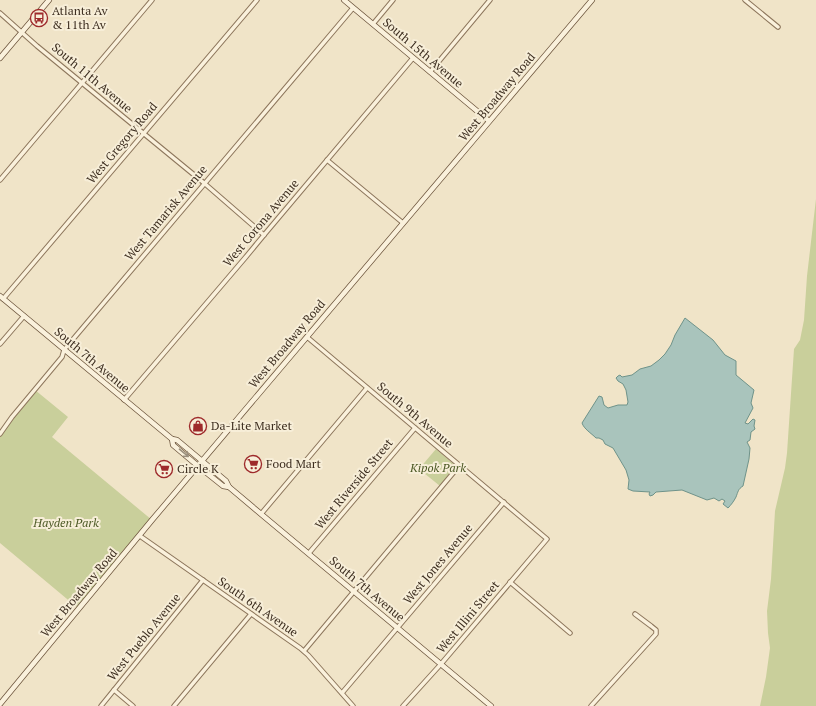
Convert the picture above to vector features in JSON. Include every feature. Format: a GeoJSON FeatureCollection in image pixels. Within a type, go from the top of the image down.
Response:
{"type":"FeatureCollection","features":[{"type":"Feature","properties":{"kind":"main road"},"geometry":{"type":"LineString","coordinates":[[0,58],[49,0]]}},
{"type":"Feature","properties":{"kind":"main road","name":"South 15th Avenue"},"geometry":{"type":"LineString","coordinates":[[344,0],[489,121]]}},
{"type":"Feature","properties":{"kind":"main road","name":"West Broadway Road"},"geometry":{"type":"LineString","coordinates":[[0,704],[306,337],[592,0]]}},
{"type":"Feature","properties":{"kind":"main road","name":"South 7th Avenue"},"geometry":{"type":"LineString","coordinates":[[2,298],[172,439],[177,440],[226,481],[228,487]]}},
{"type":"Feature","properties":{"kind":"main road","name":"South 7th Avenue"},"geometry":{"type":"LineString","coordinates":[[172,439],[173,444],[198,466],[223,486],[228,487],[309,553],[491,706]]}},
{"type":"Feature","properties":{"kind":"street"},"geometry":{"type":"LineString","coordinates":[[0,180],[152,0]]}},
{"type":"Feature","properties":{"kind":"street","name":"West Gregory Road"},"geometry":{"type":"LineString","coordinates":[[2,298],[257,0]]}},
{"type":"Feature","properties":{"kind":"street"},"geometry":{"type":"LineString","coordinates":[[373,24],[393,0]]}},
{"type":"Feature","properties":{"kind":"street"},"geometry":{"type":"LineString","coordinates":[[430,72],[490,0]]}},
{"type":"Feature","properties":{"kind":"street"},"geometry":{"type":"LineString","coordinates":[[745,0],[778,27]]}},
{"type":"Feature","properties":{"kind":"street","name":"West Tamarisk Avenue"},"geometry":{"type":"LineString","coordinates":[[0,434],[1,429],[62,357],[64,350],[81,329],[353,8]]}},
{"type":"Feature","properties":{"kind":"street","name":"South 11th Avenue"},"geometry":{"type":"LineString","coordinates":[[0,14],[264,235]]}},
{"type":"Feature","properties":{"kind":"street","name":"West Corona Avenue"},"geometry":{"type":"LineString","coordinates":[[124,400],[412,58]]}},
{"type":"Feature","properties":{"kind":"street"},"geometry":{"type":"LineString","coordinates":[[327,160],[404,223]]}},
{"type":"Feature","properties":{"kind":"street"},"geometry":{"type":"LineString","coordinates":[[0,344],[24,316]]}},
{"type":"Feature","properties":{"kind":"street","name":"South 9th Avenue"},"geometry":{"type":"LineString","coordinates":[[306,337],[547,539]]}},
{"type":"Feature","properties":{"kind":"street"},"geometry":{"type":"LineString","coordinates":[[261,514],[367,388]]}},
{"type":"Feature","properties":{"kind":"street","name":"West Riverside Street"},"geometry":{"type":"LineString","coordinates":[[309,553],[415,428]]}},
{"type":"Feature","properties":{"kind":"street"},"geometry":{"type":"LineString","coordinates":[[304,651],[460,466]]}},
{"type":"Feature","properties":{"kind":"street","name":"West Jones Avenue"},"geometry":{"type":"LineString","coordinates":[[342,694],[504,502]]}},
{"type":"Feature","properties":{"kind":"street","name":"South 6th Avenue"},"geometry":{"type":"LineString","coordinates":[[140,536],[304,651],[353,706]]}},
{"type":"Feature","properties":{"kind":"street","name":"West Illini Street"},"geometry":{"type":"LineString","coordinates":[[403,706],[441,664],[547,539]]}},
{"type":"Feature","properties":{"kind":"street","name":"West Pueblo Avenue"},"geometry":{"type":"LineString","coordinates":[[101,706],[203,580]]}},
{"type":"Feature","properties":{"kind":"street"},"geometry":{"type":"LineString","coordinates":[[510,582],[570,633]]}},
{"type":"Feature","properties":{"kind":"street"},"geometry":{"type":"LineString","coordinates":[[174,706],[251,614]]}},
{"type":"Feature","properties":{"kind":"street"},"geometry":{"type":"LineString","coordinates":[[591,706],[656,634],[656,630],[635,614]]}},
{"type":"Feature","properties":{"kind":"street"},"geometry":{"type":"LineString","coordinates":[[114,690],[133,706]]}},
{"type":"Feature","properties":{"kind":"green space"},"geometry":{"type":"Polygon","coordinates":[[[816,199],[816,706],[760,706],[770,648],[767,611],[771,579],[775,511],[787,453],[794,349],[800,340],[804,320],[807,276],[816,199]]]}},
{"type":"Feature","properties":{"kind":"green space","name":"Hayden Park"},"geometry":{"type":"Polygon","coordinates":[[[35,390],[68,417],[52,437],[152,520],[79,609],[0,543],[0,434],[35,390]]]}},
{"type":"Feature","properties":{"kind":"green space","name":"Kipok Park"},"geometry":{"type":"Polygon","coordinates":[[[436,449],[456,466],[440,486],[419,469],[436,449]]]}},
{"type":"Feature","properties":{"kind":"water"},"geometry":{"type":"Polygon","coordinates":[[[685,318],[713,340],[725,355],[736,361],[736,375],[754,390],[751,403],[753,408],[745,423],[748,424],[753,419],[755,420],[755,429],[751,432],[750,440],[747,442],[750,448],[749,459],[743,486],[739,489],[728,508],[723,504],[725,501],[722,499],[719,501],[714,498],[707,500],[682,490],[656,492],[650,496],[650,492],[633,491],[628,489],[629,480],[626,470],[613,448],[605,444],[603,440],[596,438],[582,423],[599,396],[602,397],[604,405],[608,408],[618,405],[627,405],[626,390],[623,384],[616,378],[620,375],[622,377],[632,375],[640,369],[651,366],[659,360],[671,345],[685,318]]]}},
{"type":"Feature","properties":{"kind":"place","name":"Atlanta Av & 11th Av"},"geometry":{"type":"Point","coordinates":[39,18]}},
{"type":"Feature","properties":{"kind":"place","name":"Da-Lite Market"},"geometry":{"type":"Point","coordinates":[198,426]}},
{"type":"Feature","properties":{"kind":"place","name":"Food Mart"},"geometry":{"type":"Point","coordinates":[253,464]}},
{"type":"Feature","properties":{"kind":"place","name":"Circle K"},"geometry":{"type":"Point","coordinates":[164,469]}}]}
